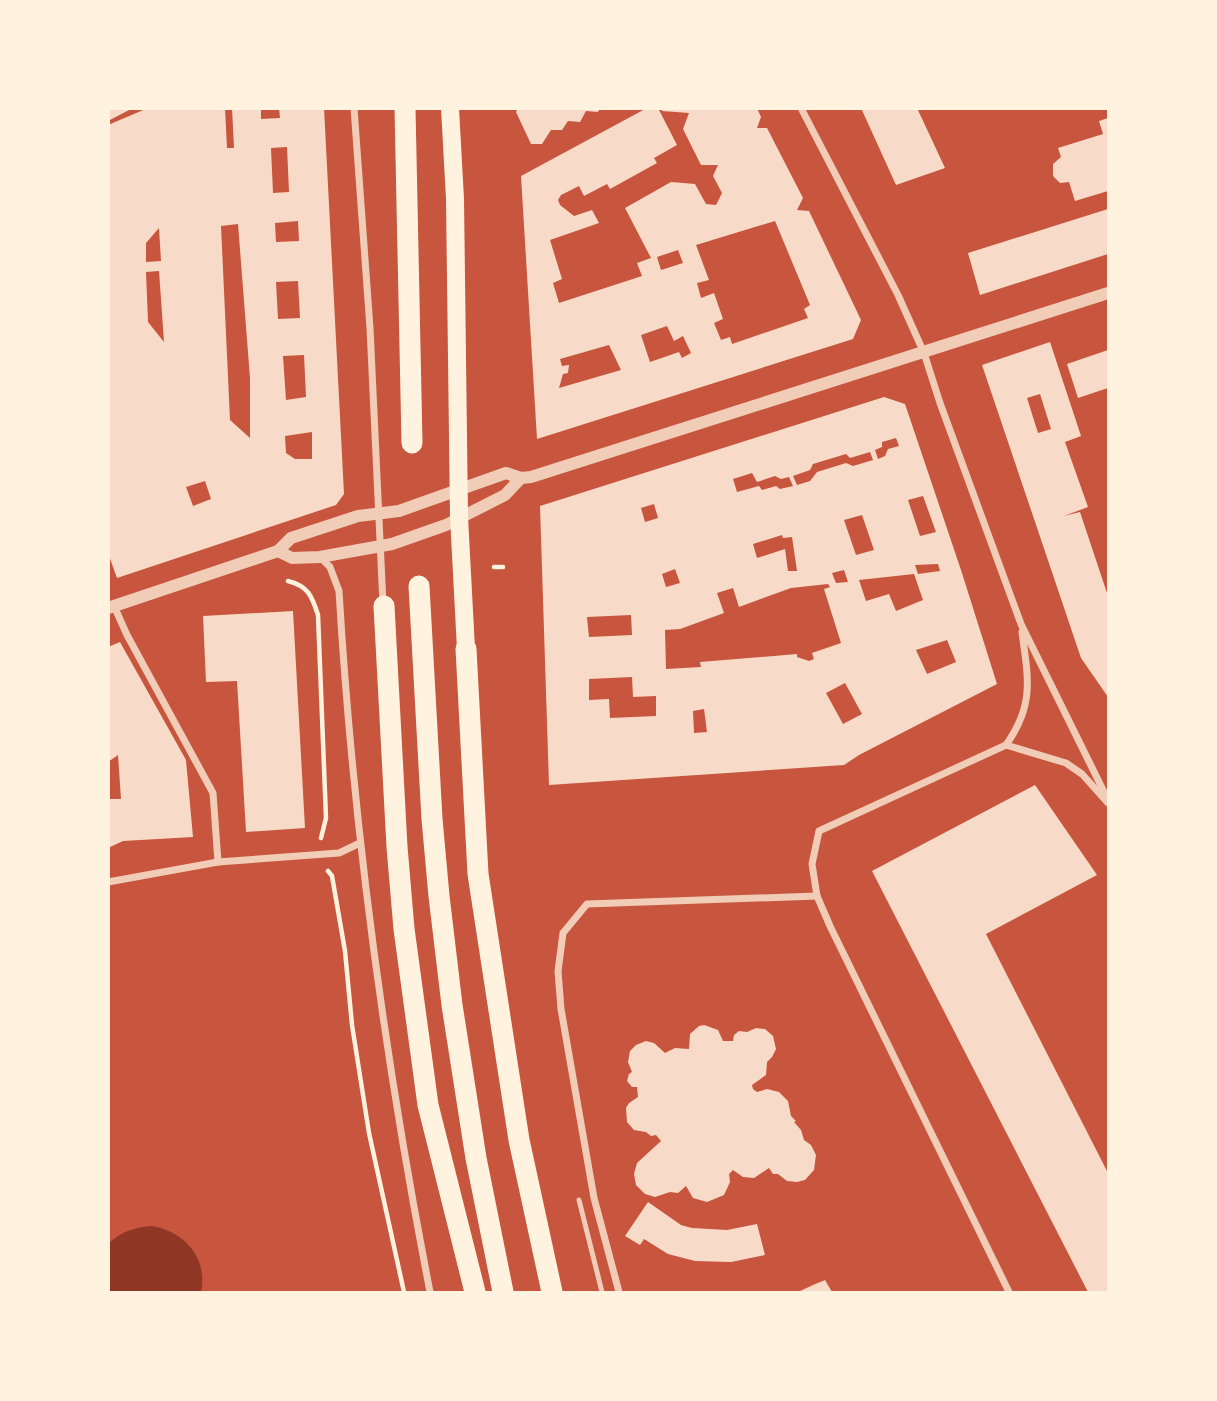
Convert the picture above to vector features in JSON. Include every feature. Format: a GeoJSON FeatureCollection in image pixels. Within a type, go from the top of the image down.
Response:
{"type":"FeatureCollection","features":[{"type":"Feature","properties":{"kind":"highway"},"geometry":{"type":"LineString","coordinates":[[405,108],[412,443]]}},
{"type":"Feature","properties":{"kind":"highway"},"geometry":{"type":"LineString","coordinates":[[419,586],[439,896],[452,1005],[476,1158],[503,1293]]}},
{"type":"Feature","properties":{"kind":"highway"},"geometry":{"type":"LineString","coordinates":[[384,606],[396,834],[404,929],[428,1105],[475,1293]]}},
{"type":"Feature","properties":{"kind":"highway"},"geometry":{"type":"LineString","coordinates":[[466,649],[478,874],[519,1140],[552,1293]]}},
{"type":"Feature","properties":{"kind":"main road"},"geometry":{"type":"LineString","coordinates":[[450,108],[455,199],[458,490],[466,649]]}},
{"type":"Feature","properties":{"kind":"street"},"geometry":{"type":"LineString","coordinates":[[354,108],[370,328],[384,606]]}},
{"type":"Feature","properties":{"kind":"street"},"geometry":{"type":"LineString","coordinates":[[802,108],[925,353],[940,403],[1021,624],[1108,802]]}},
{"type":"Feature","properties":{"kind":"street"},"geometry":{"type":"LineString","coordinates":[[278,551],[292,558],[320,557],[380,547],[446,525],[505,495],[521,478],[925,353],[1108,293]]}},
{"type":"Feature","properties":{"kind":"street"},"geometry":{"type":"LineString","coordinates":[[218,862],[213,793],[111,607],[278,551],[291,538],[358,516],[400,511],[506,473],[521,478]]}},
{"type":"Feature","properties":{"kind":"street"},"geometry":{"type":"LineString","coordinates":[[320,557],[330,567],[340,591],[360,843],[378,986],[430,1293]]}},
{"type":"Feature","properties":{"kind":"street"},"geometry":{"type":"LineString","coordinates":[[1009,1293],[817,897],[812,864],[819,831],[1006,745],[1018,729],[1026,708],[1028,688],[1021,624]]}},
{"type":"Feature","properties":{"kind":"street"},"geometry":{"type":"LineString","coordinates":[[1006,745],[1066,763],[1082,774],[1108,802]]}},
{"type":"Feature","properties":{"kind":"street"},"geometry":{"type":"LineString","coordinates":[[108,882],[218,862],[339,853],[360,843]]}},
{"type":"Feature","properties":{"kind":"street"},"geometry":{"type":"LineString","coordinates":[[619,1293],[594,1198],[561,1009],[558,971],[563,933],[587,904],[817,897]]}},
{"type":"Feature","properties":{"kind":"lane"},"geometry":{"type":"LineString","coordinates":[[579,1200],[602,1293]]}},
{"type":"Feature","properties":{"kind":"path"},"geometry":{"type":"LineString","coordinates":[[494,567],[503,567]]}},
{"type":"Feature","properties":{"kind":"path"},"geometry":{"type":"LineString","coordinates":[[288,581],[299,584],[312,595],[318,615],[326,818],[317,855],[332,876],[345,951],[352,1025],[369,1133],[404,1293]]}},
{"type":"Feature","properties":{"kind":"shaded area"},"geometry":{"type":"Polygon","coordinates":[[[152,1226],[175,1234],[192,1248],[201,1268],[201,1292],[109,1292],[109,1243],[129,1231],[152,1226]]]}},
{"type":"Feature","properties":{"kind":"building"},"geometry":{"type":"Polygon","coordinates":[[[108,108],[133,108],[108,121],[108,108]]]}},
{"type":"Feature","properties":{"kind":"building"},"geometry":{"type":"Polygon","coordinates":[[[148,108],[225,108],[227,148],[234,148],[232,108],[261,108],[261,119],[280,118],[279,108],[324,108],[344,494],[336,505],[117,578],[108,553],[108,125],[148,108]],[[287,147],[271,148],[273,193],[289,192],[287,147]],[[298,221],[275,223],[276,242],[299,241],[298,221]],[[238,224],[221,226],[230,420],[250,438],[250,378],[238,224]],[[159,228],[146,243],[146,262],[161,261],[159,228]],[[159,271],[146,272],[148,322],[164,342],[159,271]],[[298,281],[276,282],[278,319],[300,318],[298,281]],[[304,355],[283,356],[286,400],[306,397],[304,355]],[[312,432],[285,436],[286,453],[295,459],[312,459],[312,432]],[[205,481],[186,487],[193,506],[211,499],[205,481]]]}},
{"type":"Feature","properties":{"kind":"building"},"geometry":{"type":"Polygon","coordinates":[[[518,108],[600,108],[598,112],[586,111],[580,122],[568,121],[562,130],[551,130],[542,144],[531,144],[516,112],[518,108]]]}},
{"type":"Feature","properties":{"kind":"building"},"geometry":{"type":"Polygon","coordinates":[[[647,108],[658,108],[677,145],[654,158],[657,163],[610,189],[607,184],[584,196],[579,186],[561,195],[558,200],[560,205],[574,216],[592,210],[599,223],[550,240],[562,279],[553,283],[559,303],[642,276],[637,263],[651,258],[625,208],[671,182],[695,184],[706,204],[716,205],[722,193],[713,176],[718,165],[701,165],[683,129],[689,113],[662,111],[661,108],[757,108],[761,117],[757,128],[767,128],[803,198],[797,210],[809,211],[861,320],[853,339],[537,439],[521,176],[647,108]],[[775,221],[696,245],[709,280],[697,283],[701,298],[714,293],[723,319],[714,323],[721,340],[730,337],[732,344],[808,318],[804,309],[810,305],[775,221]],[[678,250],[657,257],[661,270],[683,263],[678,250]],[[667,326],[641,335],[650,362],[679,352],[682,358],[691,353],[683,336],[674,341],[667,326]],[[609,345],[560,359],[562,366],[569,365],[568,373],[563,374],[559,388],[621,370],[609,345]]]}},
{"type":"Feature","properties":{"kind":"building"},"geometry":{"type":"Polygon","coordinates":[[[861,108],[917,108],[945,168],[896,185],[861,108]]]}},
{"type":"Feature","properties":{"kind":"building"},"geometry":{"type":"Polygon","coordinates":[[[1108,118],[1108,191],[1075,201],[1069,182],[1060,183],[1053,176],[1053,164],[1061,157],[1058,148],[1103,134],[1099,121],[1108,118]]]}},
{"type":"Feature","properties":{"kind":"building"},"geometry":{"type":"Polygon","coordinates":[[[1108,209],[1108,254],[980,295],[968,253],[1108,209]]]}},
{"type":"Feature","properties":{"kind":"building"},"geometry":{"type":"Polygon","coordinates":[[[1050,342],[1081,436],[1065,442],[1088,507],[1064,516],[1080,512],[1108,596],[1108,697],[1081,658],[982,365],[1050,342]],[[1040,394],[1027,398],[1038,433],[1051,429],[1040,394]]]}},
{"type":"Feature","properties":{"kind":"building"},"geometry":{"type":"Polygon","coordinates":[[[1108,350],[1108,388],[1078,398],[1067,364],[1108,350]]]}},
{"type":"Feature","properties":{"kind":"building"},"geometry":{"type":"Polygon","coordinates":[[[884,397],[905,404],[997,684],[844,765],[549,785],[540,506],[884,397]],[[896,438],[882,442],[882,447],[875,450],[878,459],[885,456],[888,449],[899,446],[896,438]],[[870,452],[850,458],[846,454],[813,464],[810,470],[793,476],[797,485],[810,481],[817,472],[846,463],[853,466],[873,460],[870,452]],[[752,473],[733,479],[737,492],[759,486],[762,490],[776,486],[780,489],[793,486],[789,477],[781,479],[775,476],[757,482],[752,473]],[[923,496],[908,500],[920,536],[936,532],[923,496]],[[654,504],[641,508],[645,522],[658,518],[654,504]],[[862,515],[844,520],[856,555],[874,550],[862,515]],[[782,535],[753,544],[757,558],[785,549],[788,571],[797,571],[792,537],[783,538],[782,535]],[[938,564],[915,565],[918,574],[940,571],[938,564]],[[675,569],[662,574],[666,587],[680,583],[675,569]],[[844,570],[832,573],[836,583],[848,582],[844,570]],[[914,574],[859,580],[866,601],[889,594],[896,611],[923,600],[914,574]],[[828,584],[791,588],[739,607],[733,588],[717,593],[724,613],[680,629],[665,630],[666,669],[701,667],[700,662],[797,654],[797,657],[809,661],[814,659],[812,653],[841,643],[824,589],[830,587],[828,584]],[[631,615],[587,617],[589,637],[632,635],[631,615]],[[947,640],[916,650],[927,674],[956,662],[947,640]],[[632,677],[589,679],[589,700],[609,699],[610,718],[656,716],[656,696],[633,697],[632,677]],[[845,683],[826,693],[843,724],[862,714],[845,683]],[[704,709],[693,711],[694,733],[707,732],[704,709]]]}},
{"type":"Feature","properties":{"kind":"building"},"geometry":{"type":"Polygon","coordinates":[[[293,611],[305,828],[246,832],[237,681],[206,682],[203,616],[293,611]]]}},
{"type":"Feature","properties":{"kind":"building"},"geometry":{"type":"Polygon","coordinates":[[[120,642],[186,760],[193,837],[123,841],[108,848],[108,799],[121,799],[118,755],[108,762],[108,647],[120,642]]]}},
{"type":"Feature","properties":{"kind":"building"},"geometry":{"type":"Polygon","coordinates":[[[1035,785],[1097,875],[986,934],[1108,1173],[1108,1292],[1088,1292],[872,871],[1035,785]]]}},
{"type":"Feature","properties":{"kind":"building"},"geometry":{"type":"Polygon","coordinates":[[[704,1025],[718,1030],[723,1041],[733,1041],[734,1035],[739,1031],[747,1032],[756,1028],[765,1029],[773,1036],[776,1049],[767,1062],[766,1075],[752,1085],[757,1092],[767,1089],[779,1092],[788,1101],[791,1116],[796,1121],[794,1122],[816,1155],[814,1170],[805,1180],[787,1181],[778,1174],[773,1174],[769,1168],[754,1178],[743,1177],[733,1170],[729,1174],[730,1182],[724,1195],[707,1202],[693,1198],[686,1186],[678,1193],[670,1192],[655,1197],[645,1194],[636,1185],[634,1174],[637,1163],[661,1141],[656,1135],[634,1130],[627,1122],[626,1108],[638,1097],[637,1087],[632,1087],[627,1081],[632,1072],[628,1062],[630,1051],[646,1041],[654,1043],[665,1053],[675,1048],[689,1049],[690,1034],[704,1025]]]}},
{"type":"Feature","properties":{"kind":"building"},"geometry":{"type":"Polygon","coordinates":[[[648,1202],[681,1225],[692,1228],[727,1230],[757,1224],[765,1255],[731,1262],[695,1261],[668,1254],[644,1239],[640,1245],[625,1236],[648,1202]]]}},
{"type":"Feature","properties":{"kind":"building"},"geometry":{"type":"Polygon","coordinates":[[[825,1280],[832,1292],[798,1292],[813,1285],[825,1280]]]}}]}
